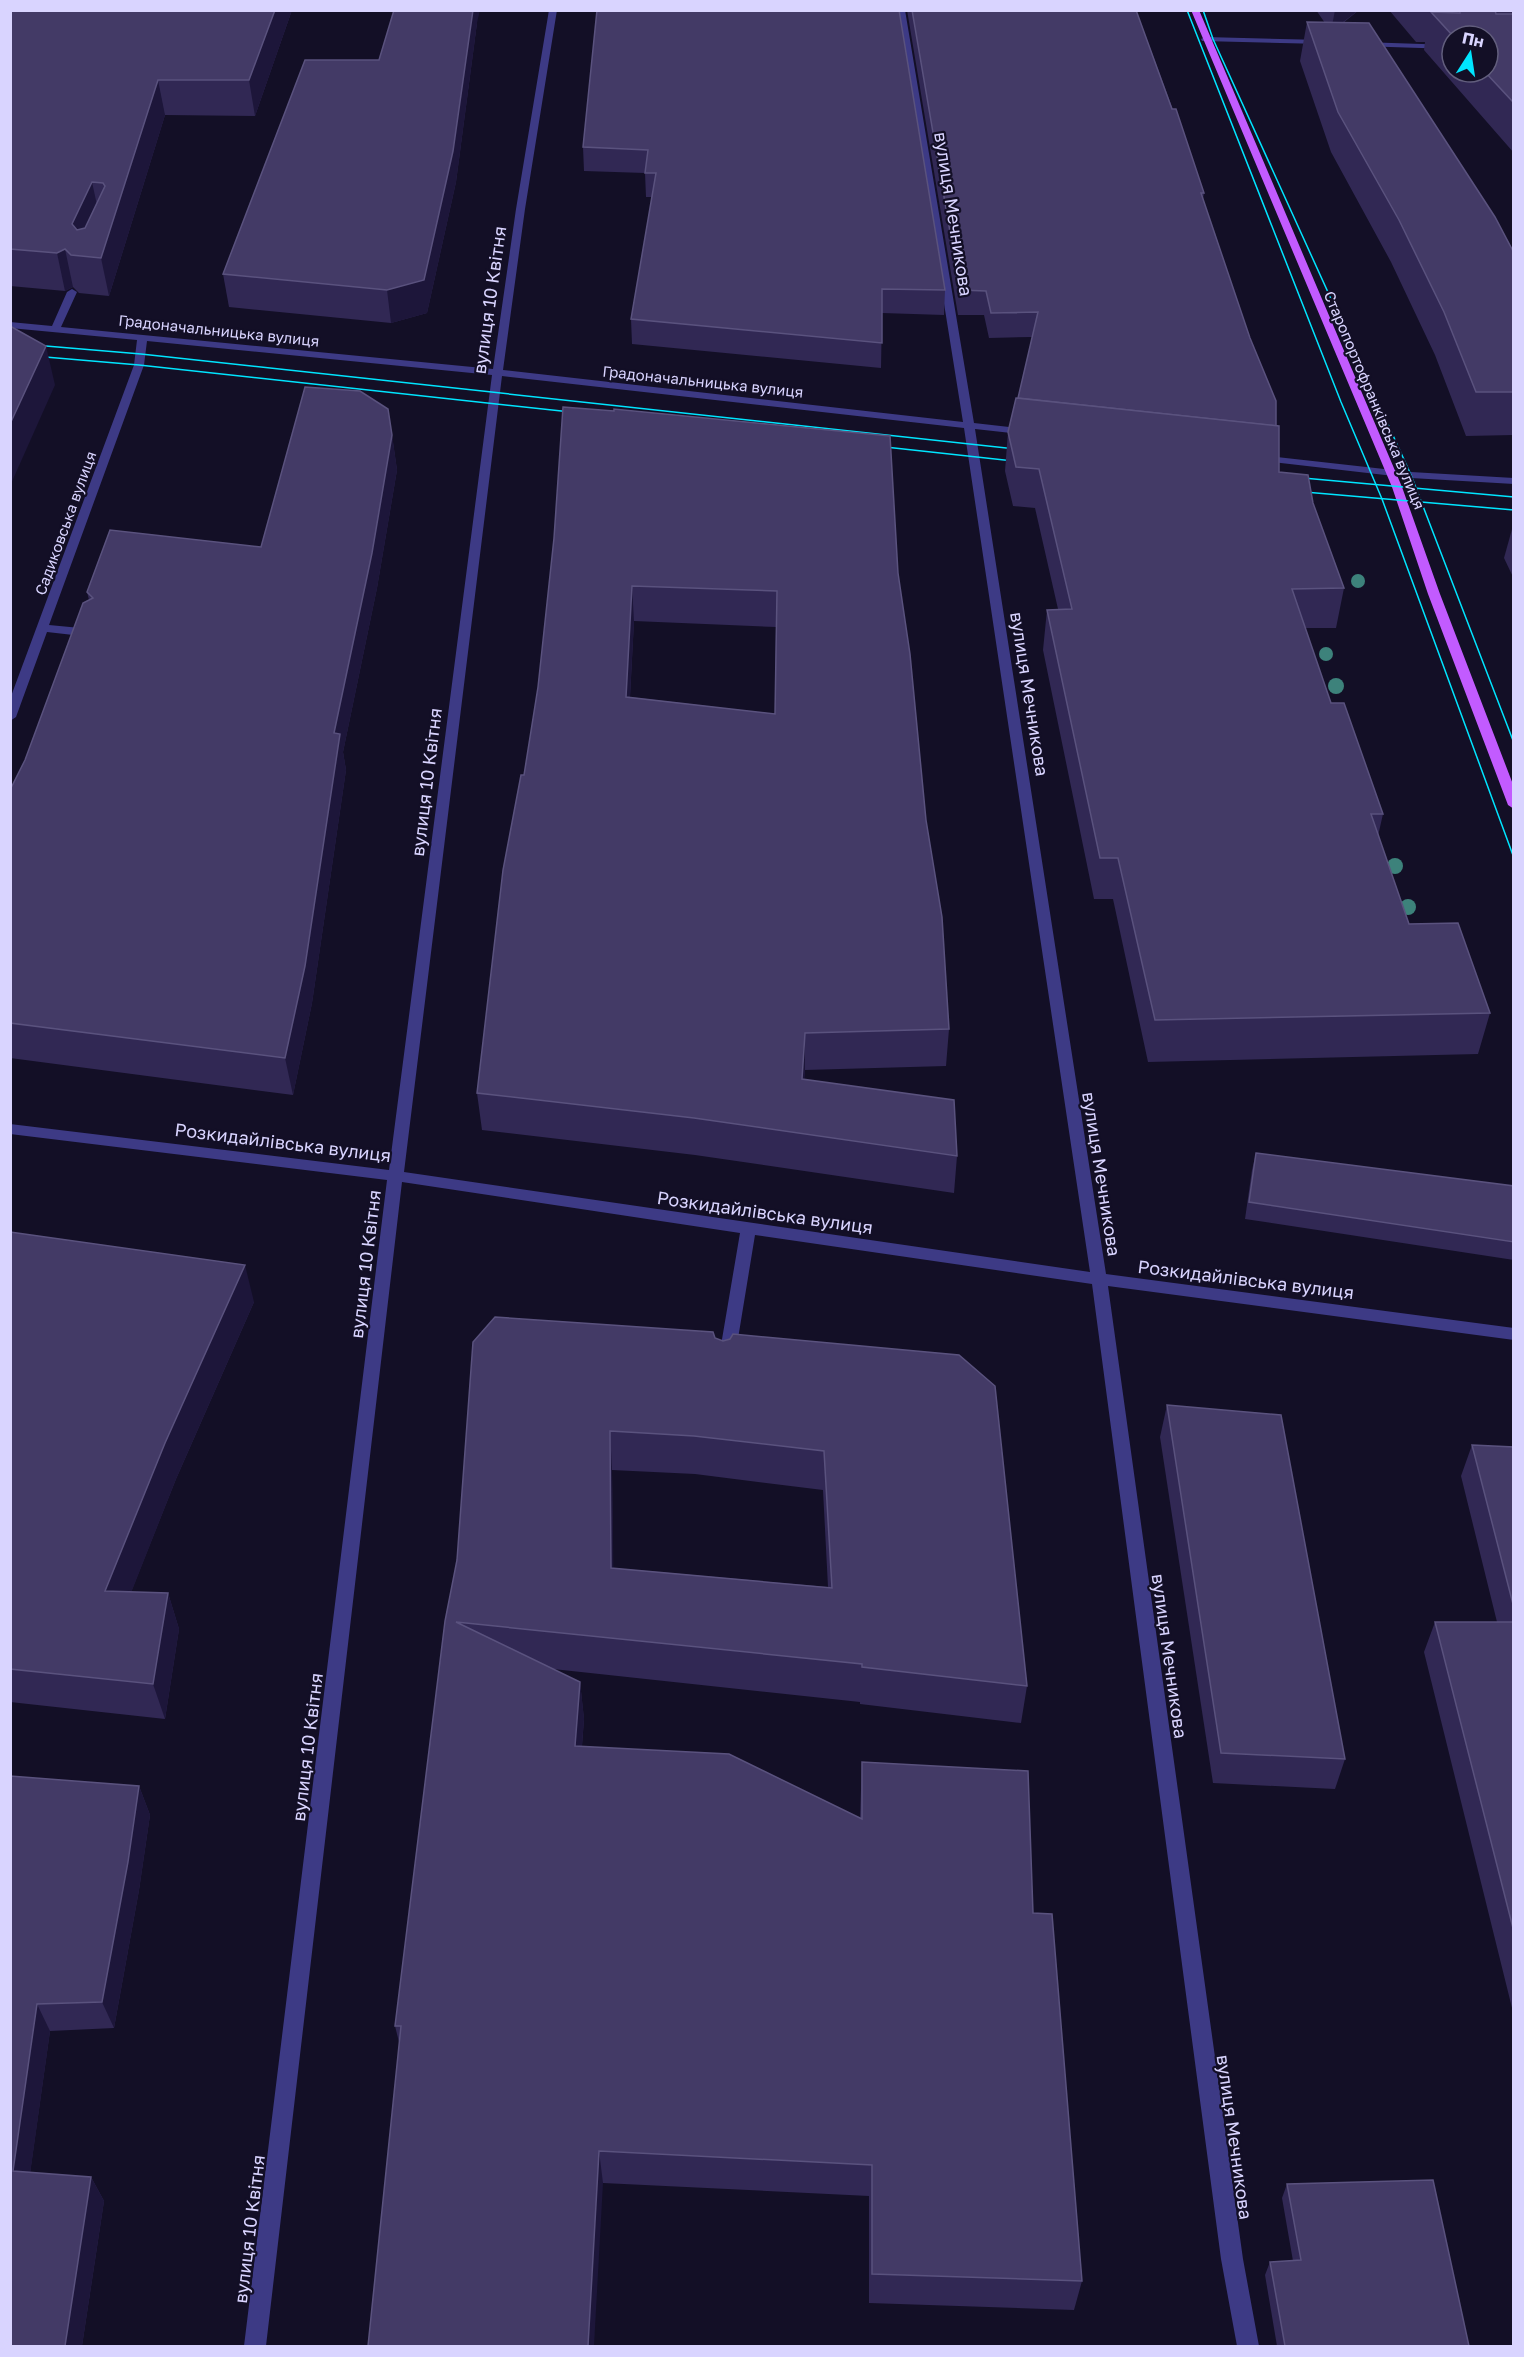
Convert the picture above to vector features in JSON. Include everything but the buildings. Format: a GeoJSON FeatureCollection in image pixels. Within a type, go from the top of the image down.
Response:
{"type":"FeatureCollection","features":[{"type":"Feature","properties":{"kind":"main road","name":"Старопортофранківська вулиця"},"geometry":{"type":"LineString","coordinates":[[1195,10],[1205,39],[1391,473],[1514,806]]}},
{"type":"Feature","properties":{"kind":"street","name":"вулиця 10 Квітня"},"geometry":{"type":"LineString","coordinates":[[255,2346],[395,1176],[498,373],[533,116],[553,10]]}},
{"type":"Feature","properties":{"kind":"street","name":"вулиця Мечникова"},"geometry":{"type":"LineString","coordinates":[[901,10],[969,426],[1099,1279],[1229,2236],[1248,2346]]}},
{"type":"Feature","properties":{"kind":"street"},"geometry":{"type":"LineString","coordinates":[[1205,39],[1332,43]]}},
{"type":"Feature","properties":{"kind":"street"},"geometry":{"type":"LineString","coordinates":[[1356,44],[1440,47]]}},
{"type":"Feature","properties":{"kind":"street"},"geometry":{"type":"LineString","coordinates":[[54,330],[72,292]]}},
{"type":"Feature","properties":{"kind":"street","name":"Градоначальницька вулиця"},"geometry":{"type":"LineString","coordinates":[[10,325],[498,373],[1039,434]]}},
{"type":"Feature","properties":{"kind":"street","name":"Садиковська вулиця"},"geometry":{"type":"LineString","coordinates":[[10,717],[139,365],[142,338]]}},
{"type":"Feature","properties":{"kind":"street"},"geometry":{"type":"LineString","coordinates":[[1249,457],[1391,473],[1514,481]]}},
{"type":"Feature","properties":{"kind":"street"},"geometry":{"type":"LineString","coordinates":[[43,628],[93,633]]}},
{"type":"Feature","properties":{"kind":"street","name":"Розкидайлівська вулиця"},"geometry":{"type":"LineString","coordinates":[[10,1129],[395,1176],[748,1230],[1514,1334]]}},
{"type":"Feature","properties":{"kind":"street"},"geometry":{"type":"LineString","coordinates":[[724,1372],[748,1230]]}},
{"type":"Feature","properties":{"kind":"tram line"},"geometry":{"type":"LineString","coordinates":[[1187,10],[1341,402],[1376,485]]}},
{"type":"Feature","properties":{"kind":"tram line"},"geometry":{"type":"LineString","coordinates":[[1203,10],[1213,39],[1416,488]]}},
{"type":"Feature","properties":{"kind":"tram line"},"geometry":{"type":"LineString","coordinates":[[10,343],[141,354],[1024,450]]}},
{"type":"Feature","properties":{"kind":"tram line"},"geometry":{"type":"LineString","coordinates":[[10,354],[139,365],[580,413]]}},
{"type":"Feature","properties":{"kind":"tram line"},"geometry":{"type":"LineString","coordinates":[[876,446],[1022,462]]}},
{"type":"Feature","properties":{"kind":"tram line"},"geometry":{"type":"LineString","coordinates":[[1292,477],[1376,485]]}},
{"type":"Feature","properties":{"kind":"tram line"},"geometry":{"type":"LineString","coordinates":[[1376,485],[1416,488]]}},
{"type":"Feature","properties":{"kind":"tram line"},"geometry":{"type":"LineString","coordinates":[[1376,485],[1382,499]]}},
{"type":"Feature","properties":{"kind":"tram line"},"geometry":{"type":"LineString","coordinates":[[1416,488],[1514,497]]}},
{"type":"Feature","properties":{"kind":"tram line"},"geometry":{"type":"LineString","coordinates":[[1416,488],[1421,502]]}},
{"type":"Feature","properties":{"kind":"tram line"},"geometry":{"type":"LineString","coordinates":[[1293,491],[1382,499]]}},
{"type":"Feature","properties":{"kind":"tram line"},"geometry":{"type":"LineString","coordinates":[[1382,499],[1421,502]]}},
{"type":"Feature","properties":{"kind":"tram line"},"geometry":{"type":"LineString","coordinates":[[1382,499],[1514,858]]}},
{"type":"Feature","properties":{"kind":"tram line"},"geometry":{"type":"LineString","coordinates":[[1421,502],[1514,510]]}},
{"type":"Feature","properties":{"kind":"tram line"},"geometry":{"type":"LineString","coordinates":[[1421,502],[1514,743]]}}]}
